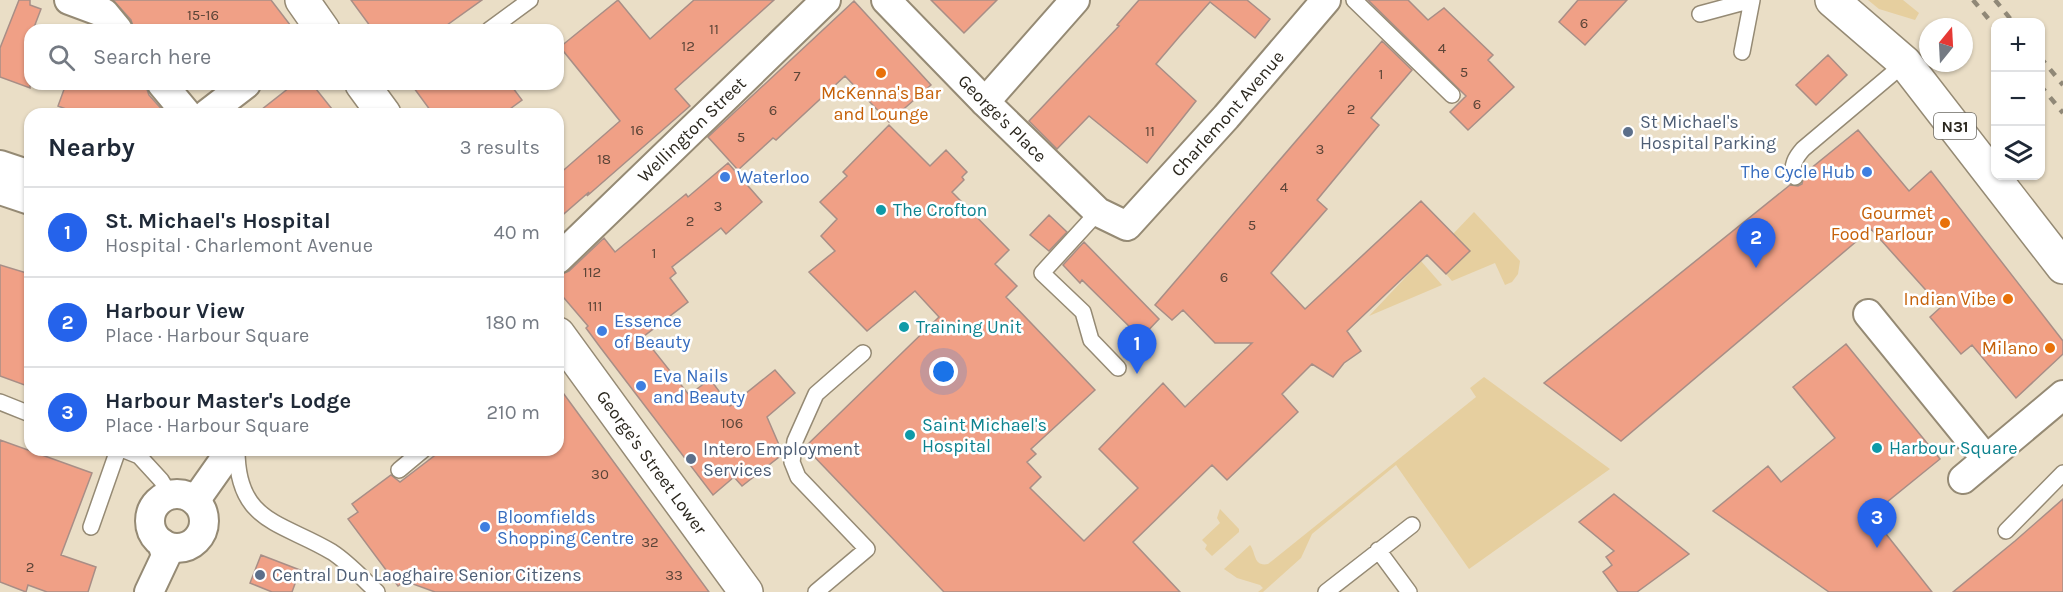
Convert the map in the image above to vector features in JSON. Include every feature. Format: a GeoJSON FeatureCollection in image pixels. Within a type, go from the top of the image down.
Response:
{"type":"FeatureCollection","features":[{"type":"Feature","properties":{"kind":"main road"},"geometry":{"type":"LineString","coordinates":[[302,0],[319,24]]}},
{"type":"Feature","properties":{"kind":"main road","name":"N31"},"geometry":{"type":"LineString","coordinates":[[1832,0],[1905,63],[2063,267]]}},
{"type":"Feature","properties":{"kind":"main road"},"geometry":{"type":"LineString","coordinates":[[366,90],[380,108]]}},
{"type":"Feature","properties":{"kind":"main road","name":"George's Street Lower"},"geometry":{"type":"LineString","coordinates":[[564,344],[746,592]]}},
{"type":"Feature","properties":{"kind":"street"},"geometry":{"type":"LineString","coordinates":[[69,0],[104,13],[113,24]]}},
{"type":"Feature","properties":{"kind":"street","name":"Wellington Street"},"geometry":{"type":"LineString","coordinates":[[564,253],[826,0]]}},
{"type":"Feature","properties":{"kind":"street","name":"George's Place"},"geometry":{"type":"LineString","coordinates":[[886,0],[984,102],[1098,212],[1127,226]]}},
{"type":"Feature","properties":{"kind":"street"},"geometry":{"type":"LineString","coordinates":[[984,102],[1075,0]]}},
{"type":"Feature","properties":{"kind":"street","name":"Charlemont Avenue"},"geometry":{"type":"LineString","coordinates":[[1127,226],[1226,117],[1326,0]]}},
{"type":"Feature","properties":{"kind":"street"},"geometry":{"type":"LineString","coordinates":[[167,90],[182,108]]}},
{"type":"Feature","properties":{"kind":"street"},"geometry":{"type":"LineString","coordinates":[[215,108],[238,90]]}},
{"type":"Feature","properties":{"kind":"street"},"geometry":{"type":"LineString","coordinates":[[0,165],[24,174]]}},
{"type":"Feature","properties":{"kind":"street"},"geometry":{"type":"LineString","coordinates":[[0,190],[24,198]]}},
{"type":"Feature","properties":{"kind":"street"},"geometry":{"type":"LineString","coordinates":[[1868,314],[1986,459]]}},
{"type":"Feature","properties":{"kind":"street"},"geometry":{"type":"LineString","coordinates":[[1963,479],[2063,395]]}},
{"type":"Feature","properties":{"kind":"street"},"geometry":{"type":"LineString","coordinates":[[182,498],[225,456]]}},
{"type":"Feature","properties":{"kind":"street"},"geometry":{"type":"LineString","coordinates":[[182,498],[200,508],[203,516],[201,533],[195,541],[180,548],[171,547],[156,538],[152,530],[151,512],[162,499],[182,498]]}},
{"type":"Feature","properties":{"kind":"street"},"geometry":{"type":"LineString","coordinates":[[149,592],[166,556],[162,543]]}},
{"type":"Feature","properties":{"kind":"lane"},"geometry":{"type":"LineString","coordinates":[[497,24],[530,0]]}},
{"type":"Feature","properties":{"kind":"lane"},"geometry":{"type":"LineString","coordinates":[[1354,0],[1452,95]]}},
{"type":"Feature","properties":{"kind":"lane"},"geometry":{"type":"LineString","coordinates":[[1700,14],[1752,0],[1742,52]]}},
{"type":"Feature","properties":{"kind":"lane"},"geometry":{"type":"LineString","coordinates":[[1795,177],[1793,166],[1803,148],[1905,63]]}},
{"type":"Feature","properties":{"kind":"lane"},"geometry":{"type":"LineString","coordinates":[[1098,212],[1042,273],[1083,312],[1091,340],[1118,368]]}},
{"type":"Feature","properties":{"kind":"lane"},"geometry":{"type":"LineString","coordinates":[[816,592],[867,549],[798,477],[792,462],[795,441],[816,394],[863,353]]}},
{"type":"Feature","properties":{"kind":"lane"},"geometry":{"type":"LineString","coordinates":[[0,402],[24,412]]}},
{"type":"Feature","properties":{"kind":"lane"},"geometry":{"type":"LineString","coordinates":[[91,527],[116,456]]}},
{"type":"Feature","properties":{"kind":"lane"},"geometry":{"type":"LineString","coordinates":[[139,456],[182,498]]}},
{"type":"Feature","properties":{"kind":"lane"},"geometry":{"type":"LineString","coordinates":[[237,456],[237,468],[243,490],[258,511],[280,528],[335,554],[377,592]]}},
{"type":"Feature","properties":{"kind":"lane"},"geometry":{"type":"LineString","coordinates":[[399,470],[416,456]]}},
{"type":"Feature","properties":{"kind":"lane"},"geometry":{"type":"LineString","coordinates":[[2006,531],[2063,473]]}},
{"type":"Feature","properties":{"kind":"lane"},"geometry":{"type":"LineString","coordinates":[[1326,592],[1412,525]]}},
{"type":"Feature","properties":{"kind":"lane"},"geometry":{"type":"LineString","coordinates":[[1378,550],[1409,592]]}},
{"type":"Feature","properties":{"kind":"shaded area"},"geometry":{"type":"Polygon","coordinates":[[[1868,0],[1903,0],[1919,13],[1915,20],[1879,9],[1868,0]]]}},
{"type":"Feature","properties":{"kind":"shaded area"},"geometry":{"type":"Polygon","coordinates":[[[1474,212],[1520,261],[1518,274],[1512,282],[1505,285],[1495,263],[1452,281],[1446,274],[1453,234],[1474,212]]]}},
{"type":"Feature","properties":{"kind":"shaded area"},"geometry":{"type":"Polygon","coordinates":[[[1421,261],[1442,285],[1369,316],[1421,261]]]}},
{"type":"Feature","properties":{"kind":"shaded area"},"geometry":{"type":"Polygon","coordinates":[[[1484,377],[1610,469],[1469,569],[1396,465],[1312,534],[1301,558],[1263,592],[1258,592],[1263,588],[1260,585],[1237,578],[1224,569],[1250,545],[1257,561],[1268,564],[1476,397],[1470,388],[1484,377]]]}},
{"type":"Feature","properties":{"kind":"shaded area"},"geometry":{"type":"Polygon","coordinates":[[[1220,509],[1239,529],[1239,532],[1212,556],[1205,549],[1207,545],[1202,540],[1220,523],[1217,518],[1220,509]]]}},
{"type":"Feature","properties":{"kind":"building"},"geometry":{"type":"Polygon","coordinates":[[[19,0],[30,0],[30,5],[41,9],[35,24],[24,24],[24,86],[0,77],[0,48],[19,0]]]}},
{"type":"Feature","properties":{"kind":"building"},"geometry":{"type":"Polygon","coordinates":[[[113,0],[271,0],[289,24],[132,24],[113,0]]]}},
{"type":"Feature","properties":{"kind":"building"},"geometry":{"type":"Polygon","coordinates":[[[351,0],[482,0],[448,24],[369,24],[351,0]]]}},
{"type":"Feature","properties":{"kind":"building"},"geometry":{"type":"Polygon","coordinates":[[[618,0],[650,39],[694,0],[774,0],[675,89],[690,106],[564,214],[564,170],[620,121],[564,52],[564,44],[618,0]]]}},
{"type":"Feature","properties":{"kind":"building"},"geometry":{"type":"Polygon","coordinates":[[[931,0],[997,0],[964,33],[931,0]]]}},
{"type":"Feature","properties":{"kind":"building"},"geometry":{"type":"Polygon","coordinates":[[[1139,0],[1247,0],[1270,19],[1255,38],[1210,2],[1179,37],[1156,64],[1196,101],[1147,163],[1089,116],[1057,149],[1029,121],[1119,26],[1117,25],[1139,0]]]}},
{"type":"Feature","properties":{"kind":"building"},"geometry":{"type":"Polygon","coordinates":[[[1368,0],[1408,0],[1428,20],[1444,8],[1493,55],[1488,60],[1514,87],[1468,130],[1450,112],[1466,96],[1368,0]]]}},
{"type":"Feature","properties":{"kind":"building"},"geometry":{"type":"Polygon","coordinates":[[[1578,0],[1627,0],[1585,45],[1559,22],[1578,0]]]}},
{"type":"Feature","properties":{"kind":"building"},"geometry":{"type":"Polygon","coordinates":[[[854,1],[931,85],[889,122],[845,76],[776,140],[773,138],[738,170],[708,137],[854,1]]]}},
{"type":"Feature","properties":{"kind":"building"},"geometry":{"type":"Polygon","coordinates":[[[1382,41],[1412,70],[1371,118],[1379,125],[1317,200],[1327,209],[1271,273],[1305,309],[1421,201],[1470,251],[1446,274],[1427,255],[1347,331],[1361,351],[1344,363],[1333,377],[1312,364],[1282,394],[1298,412],[1227,480],[1212,465],[1133,542],[1180,592],[944,592],[805,447],[939,317],[915,291],[867,331],[809,272],[835,251],[821,236],[837,219],[820,202],[847,176],[843,172],[889,125],[930,166],[946,150],[967,172],[962,177],[964,180],[952,192],[1009,250],[995,264],[1017,286],[1006,297],[1095,390],[1031,449],[1036,454],[1027,462],[1041,477],[1030,488],[1084,541],[1138,488],[1099,449],[1163,383],[1185,407],[1252,343],[1215,343],[1183,310],[1172,320],[1155,305],[1382,41]]]}},
{"type":"Feature","properties":{"kind":"building"},"geometry":{"type":"Polygon","coordinates":[[[1828,55],[1847,75],[1816,105],[1796,85],[1828,55]]]}},
{"type":"Feature","properties":{"kind":"building"},"geometry":{"type":"Polygon","coordinates":[[[64,90],[147,90],[161,108],[63,108],[58,106],[64,90]]]}},
{"type":"Feature","properties":{"kind":"building"},"geometry":{"type":"Polygon","coordinates":[[[286,90],[317,90],[331,108],[264,108],[286,90]]]}},
{"type":"Feature","properties":{"kind":"building"},"geometry":{"type":"Polygon","coordinates":[[[415,90],[514,90],[522,100],[511,108],[429,108],[415,90]]]}},
{"type":"Feature","properties":{"kind":"building"},"geometry":{"type":"Polygon","coordinates":[[[1858,130],[1909,191],[1931,171],[2063,341],[2063,354],[2016,398],[1972,345],[1961,354],[1930,317],[1941,307],[1871,229],[1621,441],[1544,383],[1790,185],[1802,184],[1804,174],[1858,130]]]}},
{"type":"Feature","properties":{"kind":"building"},"geometry":{"type":"Polygon","coordinates":[[[728,163],[762,202],[726,234],[721,228],[672,267],[676,273],[670,278],[688,302],[643,337],[689,395],[710,379],[730,406],[775,370],[795,393],[767,417],[783,454],[742,486],[734,477],[713,495],[600,347],[586,328],[588,326],[564,298],[564,273],[604,238],[615,252],[686,194],[688,197],[728,163]]]}},
{"type":"Feature","properties":{"kind":"building"},"geometry":{"type":"Polygon","coordinates":[[[1049,215],[1067,232],[1049,251],[1030,235],[1049,215]]]}},
{"type":"Feature","properties":{"kind":"building"},"geometry":{"type":"Polygon","coordinates":[[[1084,242],[1159,319],[1141,338],[1082,280],[1080,283],[1063,265],[1084,242]]]}},
{"type":"Feature","properties":{"kind":"building"},"geometry":{"type":"Polygon","coordinates":[[[0,265],[24,272],[24,385],[0,376],[0,265]]]}},
{"type":"Feature","properties":{"kind":"building","name":"Harbour Square"},"geometry":{"type":"Polygon","coordinates":[[[1846,344],[1940,459],[1871,515],[1932,592],[1829,592],[1713,511],[1768,466],[1781,482],[1835,438],[1793,387],[1846,344]]]}},
{"type":"Feature","properties":{"kind":"building","name":"Bloomfields Shopping Centre"},"geometry":{"type":"Polygon","coordinates":[[[564,394],[709,592],[435,592],[405,581],[398,586],[348,519],[358,512],[352,504],[391,475],[400,482],[434,456],[564,456],[564,394]]]}},
{"type":"Feature","properties":{"kind":"building"},"geometry":{"type":"Polygon","coordinates":[[[0,440],[24,449],[24,456],[45,456],[92,473],[61,555],[96,567],[88,592],[47,592],[28,585],[26,592],[0,582],[0,440]]]}},
{"type":"Feature","properties":{"kind":"building"},"geometry":{"type":"Polygon","coordinates":[[[1614,494],[1689,554],[1637,592],[1618,592],[1603,572],[1612,565],[1606,557],[1614,551],[1579,522],[1614,494]]]}},
{"type":"Feature","properties":{"kind":"building"},"geometry":{"type":"Polygon","coordinates":[[[2063,499],[2063,592],[1953,592],[2015,541],[2063,499]]]}},
{"type":"Feature","properties":{"kind":"building"},"geometry":{"type":"Polygon","coordinates":[[[261,555],[300,570],[292,592],[272,592],[250,583],[261,555]]]}},
{"type":"Feature","properties":{"kind":"railway"},"geometry":{"type":"LineString","coordinates":[[1973,0],[1991,22]]}},
{"type":"Feature","properties":{"kind":"railway"},"geometry":{"type":"LineString","coordinates":[[1995,0],[2010,18]]}},
{"type":"Feature","properties":{"kind":"railway"},"geometry":{"type":"LineString","coordinates":[[2045,63],[2063,85]]}},
{"type":"Feature","properties":{"kind":"railway"},"geometry":{"type":"LineString","coordinates":[[2045,91],[2063,113]]}},
{"type":"Feature","properties":{"kind":"place","name":"McKenna's Bar and Lounge"},"geometry":{"type":"Point","coordinates":[881,73]}},
{"type":"Feature","properties":{"kind":"place","name":"St Michael's Hospital Parking"},"geometry":{"type":"Point","coordinates":[1628,132]}},
{"type":"Feature","properties":{"kind":"place","name":"The Cycle Hub"},"geometry":{"type":"Point","coordinates":[1867,172]}},
{"type":"Feature","properties":{"kind":"place","name":"Waterloo"},"geometry":{"type":"Point","coordinates":[725,177]}},
{"type":"Feature","properties":{"kind":"place","name":"The Crofton"},"geometry":{"type":"Point","coordinates":[881,210]}},
{"type":"Feature","properties":{"kind":"place","name":"Gourmet Food Parlour"},"geometry":{"type":"Point","coordinates":[1945,223]}},
{"type":"Feature","properties":{"kind":"place","name":"Harbour View"},"geometry":{"type":"Point","coordinates":[1756,268]}},
{"type":"Feature","properties":{"kind":"place","name":"Indian Vibe"},"geometry":{"type":"Point","coordinates":[2008,299]}},
{"type":"Feature","properties":{"kind":"place","name":"Training Unit"},"geometry":{"type":"Point","coordinates":[904,327]}},
{"type":"Feature","properties":{"kind":"place","name":"Essence of Beauty"},"geometry":{"type":"Point","coordinates":[602,331]}},
{"type":"Feature","properties":{"kind":"place","name":"Milano"},"geometry":{"type":"Point","coordinates":[2050,348]}},
{"type":"Feature","properties":{"kind":"place","name":"St. Michael's Hospital"},"geometry":{"type":"Point","coordinates":[1137,374]}},
{"type":"Feature","properties":{"kind":"place","name":"Eva Nails and Beauty"},"geometry":{"type":"Point","coordinates":[641,386]}},
{"type":"Feature","properties":{"kind":"place","name":"Saint Michael's Hospital"},"geometry":{"type":"Point","coordinates":[910,435]}},
{"type":"Feature","properties":{"kind":"place","name":"Harbour Square"},"geometry":{"type":"Point","coordinates":[1877,448]}},
{"type":"Feature","properties":{"kind":"place","name":"Intero Employment Services"},"geometry":{"type":"Point","coordinates":[691,459]}},
{"type":"Feature","properties":{"kind":"place","name":"Bloomfields Shopping Centre"},"geometry":{"type":"Point","coordinates":[485,527]}},
{"type":"Feature","properties":{"kind":"place","name":"Harbour Master's Lodge"},"geometry":{"type":"Point","coordinates":[1877,548]}},
{"type":"Feature","properties":{"kind":"place","name":"Central Dun Laoghaire Senior Citizens"},"geometry":{"type":"Point","coordinates":[260,575]}}]}
